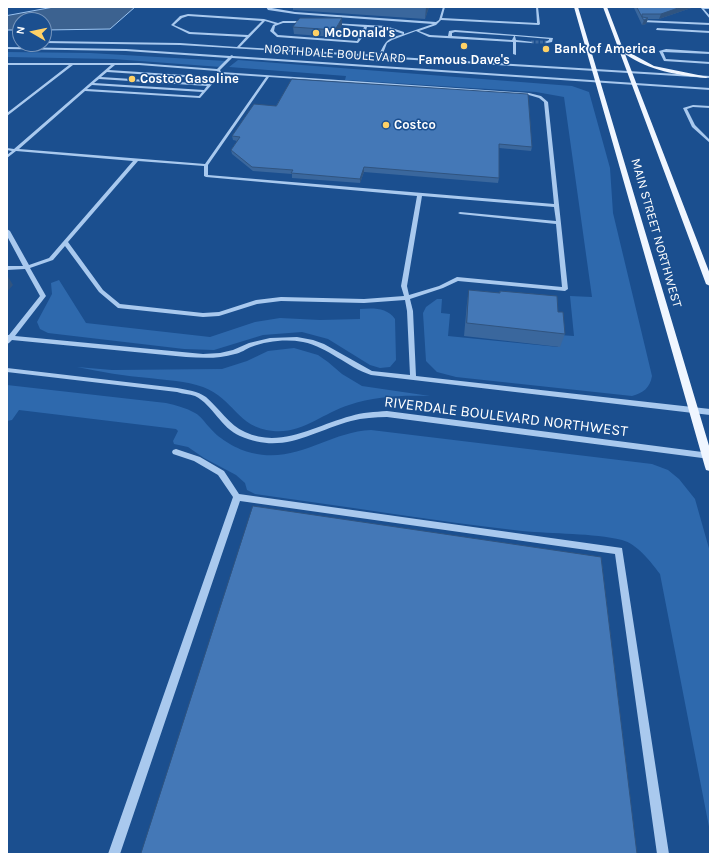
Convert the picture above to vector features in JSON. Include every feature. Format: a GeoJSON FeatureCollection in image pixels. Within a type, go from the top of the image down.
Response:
{"type":"FeatureCollection","features":[{"type":"Feature","properties":{"kind":"main road","name":"MAIN STREET NORTHWEST"},"geometry":{"type":"LineString","coordinates":[[576,7],[593,71],[710,467]]}},
{"type":"Feature","properties":{"kind":"main road","name":"MAIN STREET NORTHWEST"},"geometry":{"type":"LineString","coordinates":[[605,7],[710,284]]}},
{"type":"Feature","properties":{"kind":"main road"},"geometry":{"type":"LineString","coordinates":[[621,49],[638,62],[662,71],[708,77]]}},
{"type":"Feature","properties":{"kind":"street"},"geometry":{"type":"LineString","coordinates":[[267,7],[268,9],[295,13],[436,22]]}},
{"type":"Feature","properties":{"kind":"street"},"geometry":{"type":"LineString","coordinates":[[376,67],[386,43],[403,33],[436,22],[440,19],[444,7]]}},
{"type":"Feature","properties":{"kind":"street"},"geometry":{"type":"LineString","coordinates":[[440,19],[539,24],[537,7]]}},
{"type":"Feature","properties":{"kind":"street"},"geometry":{"type":"LineString","coordinates":[[710,8],[702,8],[710,18]]}},
{"type":"Feature","properties":{"kind":"street"},"geometry":{"type":"LineString","coordinates":[[249,36],[189,33],[172,25],[181,17],[188,15],[246,18],[264,20],[279,24]]}},
{"type":"Feature","properties":{"kind":"street"},"geometry":{"type":"LineString","coordinates":[[175,53],[186,51],[221,52],[239,48],[264,20]]}},
{"type":"Feature","properties":{"kind":"street"},"geometry":{"type":"LineString","coordinates":[[642,21],[710,24]]}},
{"type":"Feature","properties":{"kind":"street"},"geometry":{"type":"LineString","coordinates":[[310,22],[283,22],[274,25],[272,31],[277,36],[358,42],[366,28]]}},
{"type":"Feature","properties":{"kind":"street"},"geometry":{"type":"LineString","coordinates":[[330,23],[366,28],[386,27],[403,33]]}},
{"type":"Feature","properties":{"kind":"street"},"geometry":{"type":"LineString","coordinates":[[657,29],[710,32]]}},
{"type":"Feature","properties":{"kind":"street"},"geometry":{"type":"LineString","coordinates":[[415,30],[429,36],[531,42]]}},
{"type":"Feature","properties":{"kind":"street"},"geometry":{"type":"LineString","coordinates":[[450,37],[450,32],[455,31],[514,34],[551,38],[552,41],[547,42]]}},
{"type":"Feature","properties":{"kind":"street"},"geometry":{"type":"LineString","coordinates":[[514,34],[515,54]]}},
{"type":"Feature","properties":{"kind":"street","name":"NORTHDALE BOULEVARD"},"geometry":{"type":"LineString","coordinates":[[52,42],[143,43],[239,48],[708,77]]}},
{"type":"Feature","properties":{"kind":"street","name":"NORTHDALE BOULEVARD"},"geometry":{"type":"LineString","coordinates":[[7,48],[76,48],[175,53],[710,89]]}},
{"type":"Feature","properties":{"kind":"street"},"geometry":{"type":"LineString","coordinates":[[710,52],[666,50],[661,52],[665,60],[710,63]]}},
{"type":"Feature","properties":{"kind":"street"},"geometry":{"type":"LineString","coordinates":[[84,90],[200,97],[216,78],[230,57],[248,52],[299,54],[307,52]]}},
{"type":"Feature","properties":{"kind":"street"},"geometry":{"type":"LineString","coordinates":[[7,64],[139,64],[268,77],[529,94],[540,97],[546,102],[565,289],[457,279],[441,287],[407,298],[358,301],[281,299],[256,302],[219,314],[203,315],[118,306],[101,291],[66,243]]}},
{"type":"Feature","properties":{"kind":"street"},"geometry":{"type":"LineString","coordinates":[[7,115],[71,65]]}},
{"type":"Feature","properties":{"kind":"street"},"geometry":{"type":"LineString","coordinates":[[7,158],[113,65]]}},
{"type":"Feature","properties":{"kind":"street"},"geometry":{"type":"LineString","coordinates":[[106,71],[216,78]]}},
{"type":"Feature","properties":{"kind":"street"},"geometry":{"type":"LineString","coordinates":[[268,77],[206,165],[206,176],[556,206]]}},
{"type":"Feature","properties":{"kind":"street"},"geometry":{"type":"LineString","coordinates":[[98,78],[210,85]]}},
{"type":"Feature","properties":{"kind":"street"},"geometry":{"type":"LineString","coordinates":[[91,84],[205,92]]}},
{"type":"Feature","properties":{"kind":"street"},"geometry":{"type":"LineString","coordinates":[[7,106],[11,112]]}},
{"type":"Feature","properties":{"kind":"street"},"geometry":{"type":"LineString","coordinates":[[710,107],[693,106],[685,108],[685,111],[693,126],[710,142]]}},
{"type":"Feature","properties":{"kind":"street"},"geometry":{"type":"LineString","coordinates":[[698,131],[710,132]]}},
{"type":"Feature","properties":{"kind":"street"},"geometry":{"type":"LineString","coordinates":[[7,149],[206,165]]}},
{"type":"Feature","properties":{"kind":"street"},"geometry":{"type":"LineString","coordinates":[[7,268],[28,267],[51,260],[136,160]]}},
{"type":"Feature","properties":{"kind":"street"},"geometry":{"type":"LineString","coordinates":[[413,378],[410,311],[404,286],[420,194]]}},
{"type":"Feature","properties":{"kind":"street"},"geometry":{"type":"LineString","coordinates":[[460,213],[558,223]]}},
{"type":"Feature","properties":{"kind":"street"},"geometry":{"type":"LineString","coordinates":[[7,231],[43,296],[8,339]]}},
{"type":"Feature","properties":{"kind":"street","name":"RIVERDALE BOULEVARD NORTHWEST"},"geometry":{"type":"LineString","coordinates":[[8,339],[186,356],[212,356],[233,353],[252,344],[277,339],[302,340],[325,346],[359,368],[371,373],[710,412]]}},
{"type":"Feature","properties":{"kind":"street","name":"RIVERDALE BOULEVARD NORTHWEST"},"geometry":{"type":"LineString","coordinates":[[7,370],[177,390],[197,395],[212,406],[223,419],[241,433],[266,441],[296,439],[347,419],[387,414],[708,456]]}},
{"type":"Feature","properties":{"kind":"street"},"geometry":{"type":"LineString","coordinates":[[176,452],[197,459],[220,473],[237,496],[619,551],[663,854]]}},
{"type":"Feature","properties":{"kind":"street"},"geometry":{"type":"LineString","coordinates":[[114,854],[237,496]]}},
{"type":"Feature","properties":{"kind":"shaded area"},"geometry":{"type":"Polygon","coordinates":[[[54,7],[135,7],[110,29],[52,30],[52,12],[28,12],[54,7]]]}},
{"type":"Feature","properties":{"kind":"shaded area"},"geometry":{"type":"Polygon","coordinates":[[[12,15],[12,30],[7,30],[7,16],[12,15]]]}},
{"type":"Feature","properties":{"kind":"shaded area"},"geometry":{"type":"Polygon","coordinates":[[[7,52],[90,53],[226,61],[221,67],[113,59],[7,57],[7,52]]]}},
{"type":"Feature","properties":{"kind":"shaded area"},"geometry":{"type":"Polygon","coordinates":[[[238,60],[572,86],[589,92],[610,168],[613,213],[652,376],[648,387],[643,392],[632,396],[456,377],[437,372],[426,361],[423,313],[426,307],[437,299],[442,299],[441,313],[450,314],[448,336],[558,347],[559,335],[574,336],[570,296],[592,297],[564,97],[536,92],[345,80],[346,76],[229,67],[238,60]]]}},
{"type":"Feature","properties":{"kind":"shaded area"},"geometry":{"type":"Polygon","coordinates":[[[59,280],[86,323],[210,337],[255,322],[280,318],[320,320],[360,319],[360,309],[369,308],[384,310],[395,319],[396,360],[390,367],[380,368],[370,365],[328,339],[302,332],[263,335],[214,350],[184,349],[48,333],[40,329],[37,322],[52,294],[51,283],[59,280]]]}},
{"type":"Feature","properties":{"kind":"shaded area"},"geometry":{"type":"Polygon","coordinates":[[[294,348],[318,355],[342,374],[362,386],[430,396],[399,396],[359,402],[339,409],[303,426],[284,431],[273,431],[251,424],[222,398],[203,387],[183,382],[122,375],[77,367],[112,370],[222,369],[247,361],[268,351],[294,348]]]}},
{"type":"Feature","properties":{"kind":"shaded area"},"geometry":{"type":"Polygon","coordinates":[[[7,385],[166,403],[197,414],[218,436],[235,447],[252,453],[269,455],[284,454],[299,451],[355,432],[371,430],[652,464],[668,470],[679,479],[695,499],[710,552],[710,832],[660,574],[633,545],[622,540],[598,536],[522,531],[489,527],[255,494],[247,490],[245,483],[236,475],[204,458],[188,447],[174,444],[173,441],[178,431],[176,429],[19,410],[12,420],[7,421],[7,385]]]}},
{"type":"Feature","properties":{"kind":"building"},"geometry":{"type":"Polygon","coordinates":[[[637,7],[681,7],[661,14],[642,14],[642,16],[637,7]]]}},
{"type":"Feature","properties":{"kind":"building"},"geometry":{"type":"Polygon","coordinates":[[[300,18],[342,18],[335,30],[293,27],[300,18]]]}},
{"type":"Feature","properties":{"kind":"building","name":"Costco"},"geometry":{"type":"Polygon","coordinates":[[[292,79],[528,94],[532,147],[499,144],[499,178],[364,167],[360,179],[291,173],[293,170],[252,167],[231,150],[240,137],[232,136],[254,104],[276,106],[292,79]]]}},
{"type":"Feature","properties":{"kind":"building"},"geometry":{"type":"Polygon","coordinates":[[[469,290],[557,296],[558,312],[563,312],[565,334],[467,323],[469,290]]]}},
{"type":"Feature","properties":{"kind":"building"},"geometry":{"type":"Polygon","coordinates":[[[253,506],[601,557],[637,854],[141,854],[253,506]]]}},
{"type":"Feature","properties":{"kind":"tunnel"},"geometry":{"type":"LineString","coordinates":[[531,42],[547,42]]}},
{"type":"Feature","properties":{"kind":"place","name":"McDonald's"},"geometry":{"type":"Point","coordinates":[316,33]}},
{"type":"Feature","properties":{"kind":"place","name":"Famous Dave's"},"geometry":{"type":"Point","coordinates":[464,46]}},
{"type":"Feature","properties":{"kind":"place","name":"Bank of America"},"geometry":{"type":"Point","coordinates":[546,49]}},
{"type":"Feature","properties":{"kind":"place","name":"Costco Gasoline"},"geometry":{"type":"Point","coordinates":[132,79]}},
{"type":"Feature","properties":{"kind":"place","name":"Costco"},"geometry":{"type":"Point","coordinates":[386,125]}}]}
